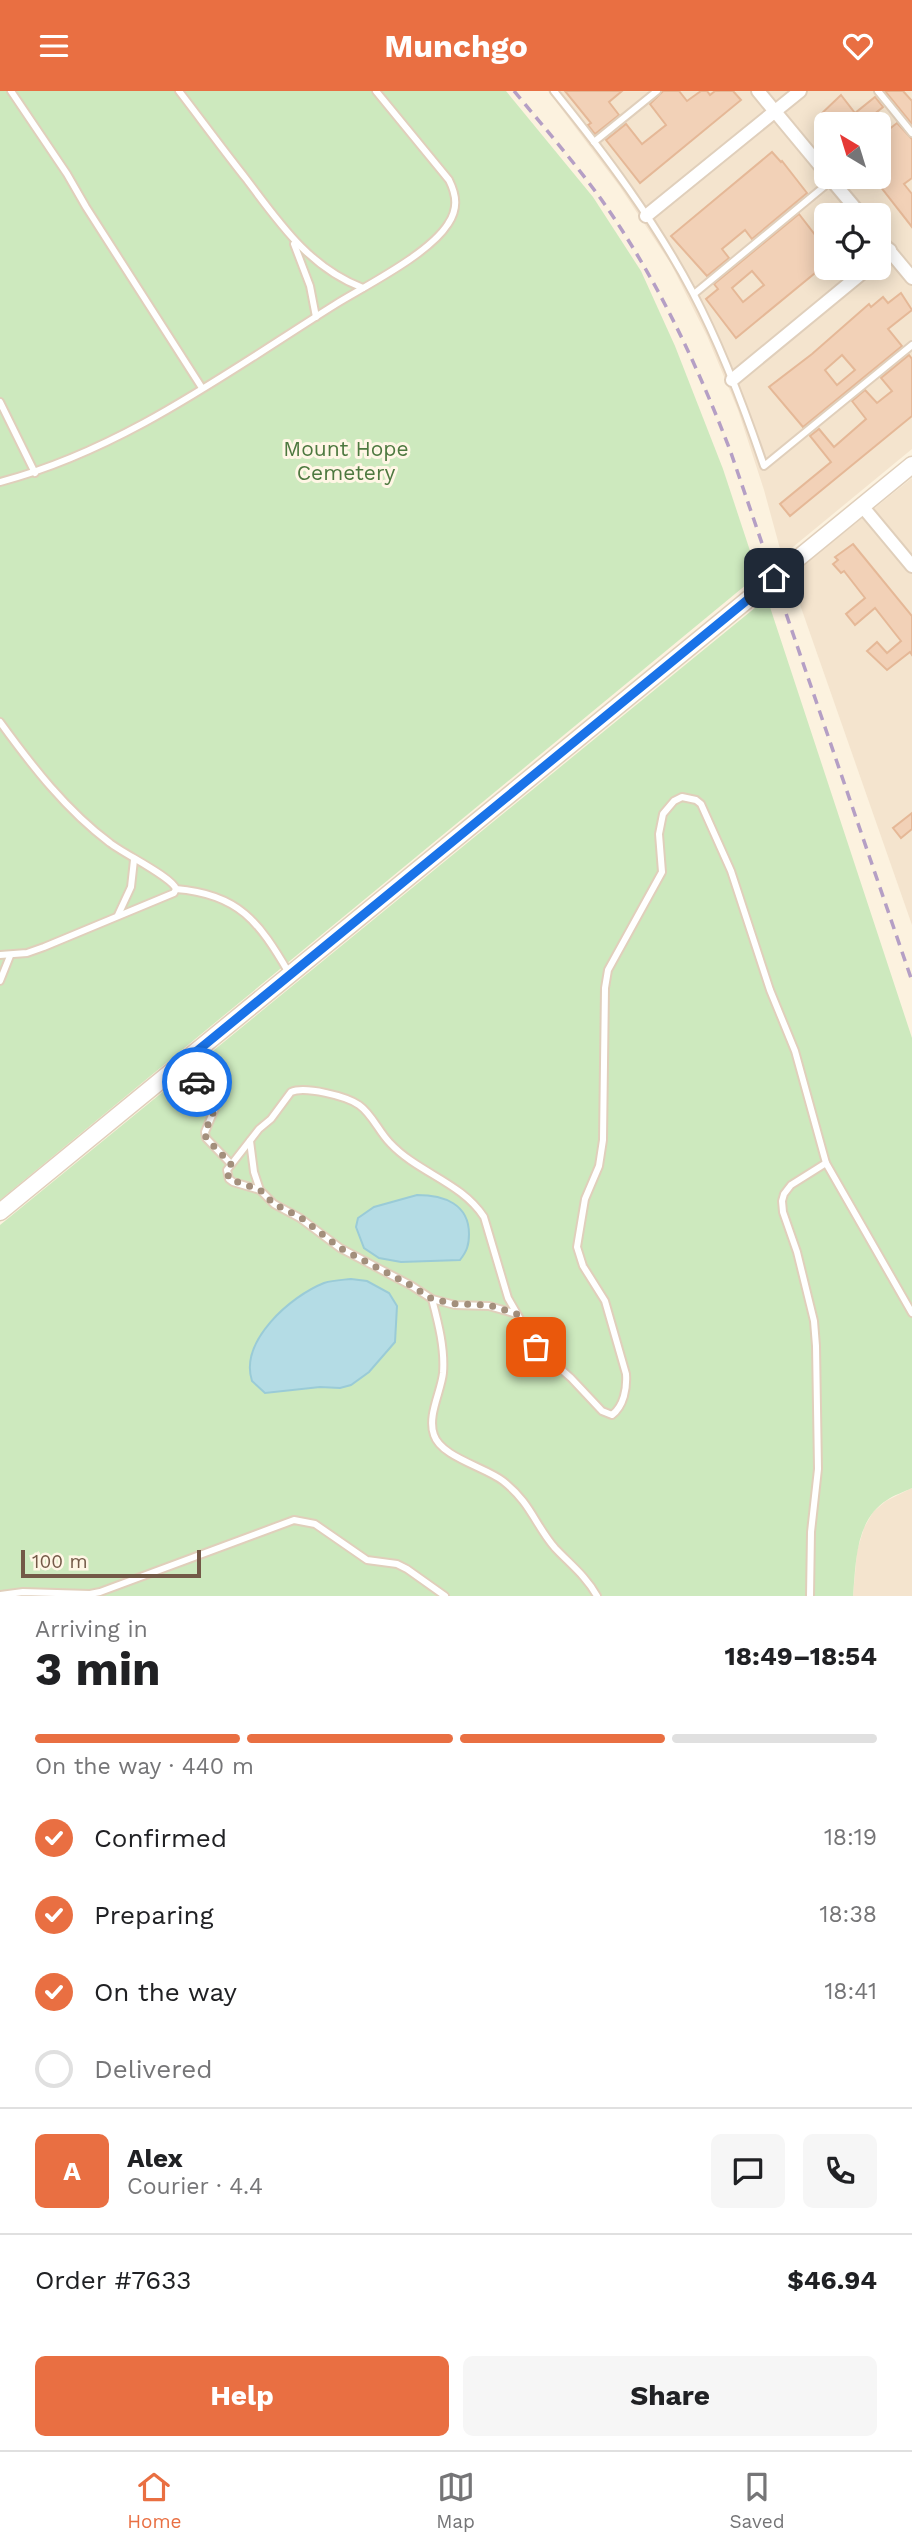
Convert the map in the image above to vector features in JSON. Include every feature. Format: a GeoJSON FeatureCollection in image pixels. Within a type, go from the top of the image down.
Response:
{"type":"FeatureCollection","features":[{"type":"Feature","properties":{"kind":"street"},"geometry":{"type":"LineString","coordinates":[[758,91],[814,159]]}},
{"type":"Feature","properties":{"kind":"street"},"geometry":{"type":"LineString","coordinates":[[646,216],[800,91]]}},
{"type":"Feature","properties":{"kind":"street"},"geometry":{"type":"LineString","coordinates":[[839,189],[851,203]]}},
{"type":"Feature","properties":{"kind":"street"},"geometry":{"type":"LineString","coordinates":[[891,251],[912,278]]}},
{"type":"Feature","properties":{"kind":"street"},"geometry":{"type":"LineString","coordinates":[[732,380],[854,280]]}},
{"type":"Feature","properties":{"kind":"street"},"geometry":{"type":"LineString","coordinates":[[0,1212],[912,465]]}},
{"type":"Feature","properties":{"kind":"street"},"geometry":{"type":"LineString","coordinates":[[862,506],[912,566]]}},
{"type":"Feature","properties":{"kind":"lane"},"geometry":{"type":"LineString","coordinates":[[10,91],[67,174],[202,388]]}},
{"type":"Feature","properties":{"kind":"lane"},"geometry":{"type":"LineString","coordinates":[[179,91],[292,239],[327,269],[345,281],[363,288]]}},
{"type":"Feature","properties":{"kind":"lane"},"geometry":{"type":"LineString","coordinates":[[0,482],[35,473],[126,433],[363,288],[442,231],[457,202],[455,191],[449,180],[376,91]]}},
{"type":"Feature","properties":{"kind":"lane"},"geometry":{"type":"LineString","coordinates":[[554,91],[646,216],[694,294],[732,380],[764,465],[912,345]]}},
{"type":"Feature","properties":{"kind":"lane"},"geometry":{"type":"LineString","coordinates":[[594,142],[657,91]]}},
{"type":"Feature","properties":{"kind":"lane"},"geometry":{"type":"LineString","coordinates":[[878,91],[912,133]]}},
{"type":"Feature","properties":{"kind":"lane"},"geometry":{"type":"LineString","coordinates":[[694,294],[815,189]]}},
{"type":"Feature","properties":{"kind":"lane"},"geometry":{"type":"LineString","coordinates":[[292,239],[310,286],[316,317]]}},
{"type":"Feature","properties":{"kind":"lane"},"geometry":{"type":"LineString","coordinates":[[0,402],[35,473]]}},
{"type":"Feature","properties":{"kind":"lane"},"geometry":{"type":"LineString","coordinates":[[0,722],[61,799],[88,826],[134,860],[170,880],[176,889],[194,891],[233,903],[255,921],[290,974]]}},
{"type":"Feature","properties":{"kind":"lane"},"geometry":{"type":"LineString","coordinates":[[517,1314],[489,1305],[456,1304],[432,1299],[340,1248],[300,1217],[274,1204],[260,1190],[229,1179],[227,1170],[295,1090],[315,1091],[350,1100],[361,1106],[403,1155],[457,1189],[478,1208],[484,1217],[503,1285],[542,1354],[571,1378],[602,1411],[612,1415],[617,1412],[627,1384],[626,1374],[605,1301],[579,1257],[578,1235],[584,1199],[598,1166],[603,1140],[605,988],[608,970],[662,872],[659,834],[663,814],[674,801],[682,797],[695,800],[706,811],[731,871],[770,991],[795,1051],[826,1163],[912,1313]]}},
{"type":"Feature","properties":{"kind":"lane"},"geometry":{"type":"LineString","coordinates":[[117,917],[131,887],[134,860]]}},
{"type":"Feature","properties":{"kind":"lane"},"geometry":{"type":"LineString","coordinates":[[0,955],[10,956],[44,947],[173,893],[176,889]]}},
{"type":"Feature","properties":{"kind":"lane"},"geometry":{"type":"LineString","coordinates":[[0,981],[10,956]]}},
{"type":"Feature","properties":{"kind":"lane"},"geometry":{"type":"LineString","coordinates":[[180,1065],[211,1097],[215,1108],[205,1132],[206,1138],[231,1164]]}},
{"type":"Feature","properties":{"kind":"lane"},"geometry":{"type":"LineString","coordinates":[[250,1140],[254,1172],[260,1190]]}},
{"type":"Feature","properties":{"kind":"lane"},"geometry":{"type":"LineString","coordinates":[[810,1596],[811,1532],[818,1469],[817,1346],[797,1252],[783,1212],[782,1201],[791,1185],[826,1163]]}},
{"type":"Feature","properties":{"kind":"lane"},"geometry":{"type":"LineString","coordinates":[[432,1299],[444,1360],[432,1429],[438,1443],[451,1454],[489,1472],[518,1494],[531,1509],[551,1542],[584,1576],[597,1596]]}},
{"type":"Feature","properties":{"kind":"lane"},"geometry":{"type":"LineString","coordinates":[[0,1595],[23,1592],[100,1592],[294,1520],[315,1524],[367,1560],[407,1569],[445,1596]]}},
{"type":"Feature","properties":{"kind":"shaded area"},"geometry":{"type":"Polygon","coordinates":[[[548,91],[912,91],[912,449],[782,556],[738,410],[707,336],[671,264],[620,187],[548,91]]]}},
{"type":"Feature","properties":{"kind":"shaded area"},"geometry":{"type":"Polygon","coordinates":[[[912,478],[912,925],[790,576],[912,478]]]}},
{"type":"Feature","properties":{"kind":"shaded area"},"geometry":{"type":"Polygon","coordinates":[[[912,1488],[912,1596],[853,1596],[857,1551],[864,1528],[873,1512],[886,1501],[912,1488]]]}},
{"type":"Feature","properties":{"kind":"green space","name":"Mount Hope Cemetery"},"geometry":{"type":"Polygon","coordinates":[[[0,91],[506,91],[593,197],[641,271],[675,346],[723,469],[758,575],[0,1200],[0,91]]]}},
{"type":"Feature","properties":{"kind":"green space"},"geometry":{"type":"Polygon","coordinates":[[[767,598],[912,1038],[912,1488],[887,1500],[869,1519],[859,1543],[853,1596],[0,1596],[0,1225],[767,598]]]}},
{"type":"Feature","properties":{"kind":"water"},"geometry":{"type":"Polygon","coordinates":[[[417,1195],[445,1199],[460,1208],[465,1215],[469,1241],[460,1260],[401,1262],[379,1258],[364,1248],[356,1227],[358,1218],[374,1207],[417,1195]]]}},
{"type":"Feature","properties":{"kind":"water"},"geometry":{"type":"Polygon","coordinates":[[[351,1279],[367,1281],[389,1293],[397,1306],[395,1342],[369,1372],[351,1385],[265,1393],[252,1381],[250,1366],[260,1336],[283,1309],[311,1289],[327,1282],[351,1279]]]}},
{"type":"Feature","properties":{"kind":"building"},"geometry":{"type":"Polygon","coordinates":[[[565,91],[622,91],[609,102],[619,115],[595,134],[588,125],[591,123],[565,91]]]}},
{"type":"Feature","properties":{"kind":"building"},"geometry":{"type":"Polygon","coordinates":[[[663,91],[679,91],[687,101],[701,91],[707,91],[710,95],[715,91],[733,91],[741,100],[640,183],[606,140],[626,124],[642,144],[666,125],[650,104],[663,91]]]}},
{"type":"Feature","properties":{"kind":"building"},"geometry":{"type":"Polygon","coordinates":[[[885,91],[903,91],[912,101],[912,124],[885,91]]]}},
{"type":"Feature","properties":{"kind":"building"},"geometry":{"type":"Polygon","coordinates":[[[841,95],[854,112],[823,112],[841,95]]]}},
{"type":"Feature","properties":{"kind":"building"},"geometry":{"type":"Polygon","coordinates":[[[875,97],[883,107],[877,112],[856,112],[875,97]]]}},
{"type":"Feature","properties":{"kind":"building"},"geometry":{"type":"Polygon","coordinates":[[[897,123],[912,139],[912,178],[904,184],[912,194],[912,227],[882,189],[891,189],[891,128],[897,123]]]}},
{"type":"Feature","properties":{"kind":"building"},"geometry":{"type":"Polygon","coordinates":[[[772,152],[807,193],[752,239],[745,230],[722,249],[729,258],[707,276],[671,236],[772,152]]]}},
{"type":"Feature","properties":{"kind":"building"},"geometry":{"type":"Polygon","coordinates":[[[799,214],[814,233],[814,274],[736,338],[706,299],[718,289],[714,284],[799,214]],[[752,271],[732,288],[743,302],[764,285],[752,271]]]}},
{"type":"Feature","properties":{"kind":"building"},"geometry":{"type":"Polygon","coordinates":[[[901,293],[912,310],[888,329],[902,346],[803,427],[769,387],[869,304],[871,307],[883,297],[888,303],[901,293]],[[842,355],[825,370],[837,385],[855,370],[842,355]]]}},
{"type":"Feature","properties":{"kind":"building"},"geometry":{"type":"Polygon","coordinates":[[[909,355],[912,359],[912,416],[790,516],[780,504],[831,462],[810,436],[819,429],[834,447],[866,419],[852,401],[865,390],[877,403],[892,391],[881,378],[909,355]]]}},
{"type":"Feature","properties":{"kind":"building"},"geometry":{"type":"Polygon","coordinates":[[[853,544],[912,616],[912,655],[910,652],[887,670],[867,651],[877,642],[887,653],[901,641],[875,608],[855,625],[846,614],[865,598],[844,571],[841,573],[833,564],[838,560],[835,557],[853,544]]]}},
{"type":"Feature","properties":{"kind":"building"},"geometry":{"type":"Polygon","coordinates":[[[912,813],[912,829],[901,838],[893,828],[912,813]]]}},
{"type":"Feature","properties":{"kind":"railway"},"geometry":{"type":"LineString","coordinates":[[514,91],[601,199],[621,229],[657,289],[703,385],[730,450],[912,981]]}},
{"type":"Feature","properties":{"kind":"way so far"},"geometry":{"type":"LineString","coordinates":[[197,1082],[211,1097],[215,1108],[205,1132],[206,1138],[231,1164],[227,1170],[229,1179],[260,1190],[274,1204],[300,1217],[340,1248],[432,1299],[444,1303],[489,1305],[517,1314],[536,1347]]}},
{"type":"Feature","properties":{"kind":"route"},"geometry":{"type":"LineString","coordinates":[[197,1082],[180,1065],[774,578]]}}]}
